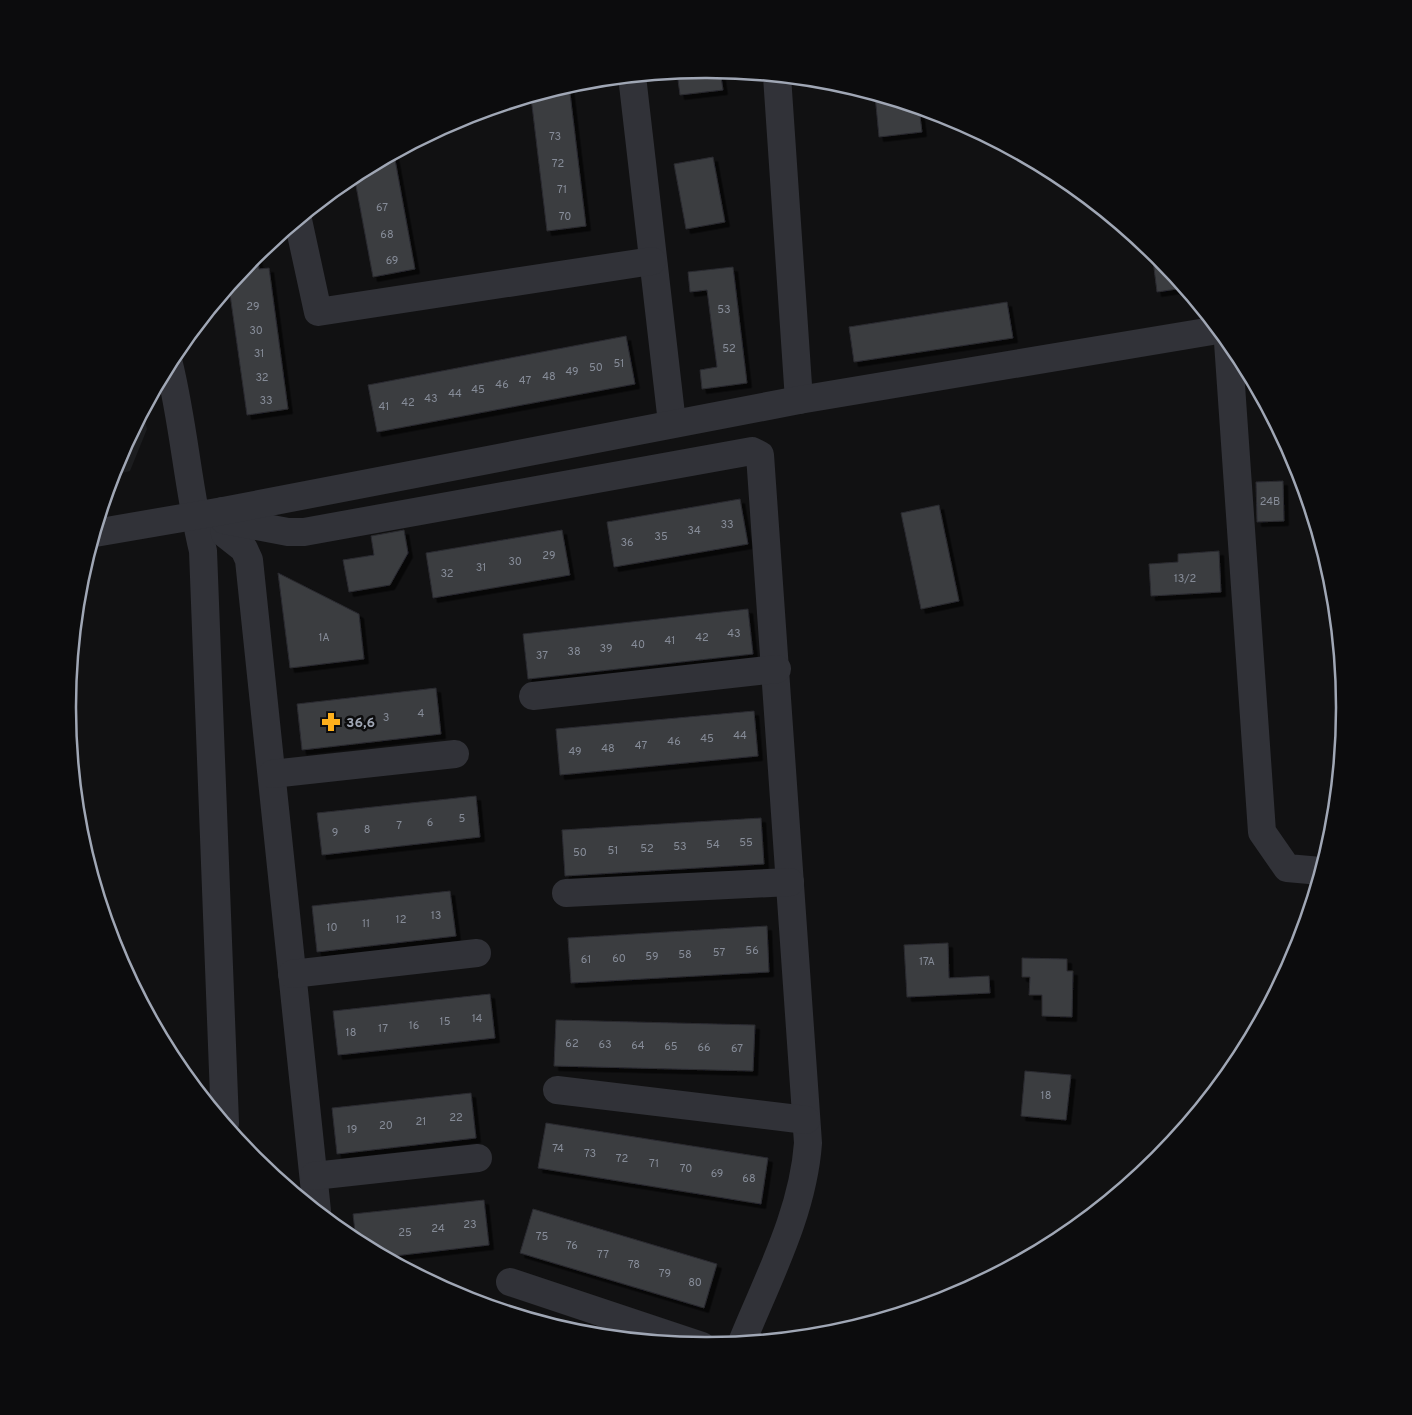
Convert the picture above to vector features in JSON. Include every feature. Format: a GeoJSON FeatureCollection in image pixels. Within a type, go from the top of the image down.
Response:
{"type":"FeatureCollection","features":[{"type":"Feature","properties":{"kind":"street"},"geometry":{"type":"LineString","coordinates":[[633,82],[672,423]]}},
{"type":"Feature","properties":{"kind":"street"},"geometry":{"type":"LineString","coordinates":[[777,82],[799,400]]}},
{"type":"Feature","properties":{"kind":"street"},"geometry":{"type":"LineString","coordinates":[[300,227],[318,312],[652,261]]}},
{"type":"Feature","properties":{"kind":"street"},"geometry":{"type":"LineString","coordinates":[[102,532],[195,516],[223,516],[672,423],[1211,331]]}},
{"type":"Feature","properties":{"kind":"street"},"geometry":{"type":"LineString","coordinates":[[1229,357],[1262,832],[1287,868],[1314,870]]}},
{"type":"Feature","properties":{"kind":"street"},"geometry":{"type":"LineString","coordinates":[[172,375],[181,414],[195,516],[203,551],[225,1113]]}},
{"type":"Feature","properties":{"kind":"street"},"geometry":{"type":"LineString","coordinates":[[223,516],[259,527],[288,532],[304,532],[756,452],[760,455],[762,461],[808,1143],[806,1174],[798,1203],[744,1336]]}},
{"type":"Feature","properties":{"kind":"street"},"geometry":{"type":"LineString","coordinates":[[223,516],[225,534],[244,549],[249,560],[316,1202]]}},
{"type":"Feature","properties":{"kind":"street"},"geometry":{"type":"LineString","coordinates":[[244,549],[259,527]]}},
{"type":"Feature","properties":{"kind":"street"},"geometry":{"type":"LineString","coordinates":[[533,696],[776,669]]}},
{"type":"Feature","properties":{"kind":"street"},"geometry":{"type":"LineString","coordinates":[[272,774],[455,754]]}},
{"type":"Feature","properties":{"kind":"street"},"geometry":{"type":"LineString","coordinates":[[566,893],[790,882]]}},
{"type":"Feature","properties":{"kind":"street"},"geometry":{"type":"LineString","coordinates":[[292,974],[477,953]]}},
{"type":"Feature","properties":{"kind":"street"},"geometry":{"type":"LineString","coordinates":[[557,1090],[806,1120]]}},
{"type":"Feature","properties":{"kind":"street"},"geometry":{"type":"LineString","coordinates":[[314,1176],[478,1158]]}},
{"type":"Feature","properties":{"kind":"street"},"geometry":{"type":"LineString","coordinates":[[510,1282],[673,1336]]}},
{"type":"Feature","properties":{"kind":"shaded area"},"geometry":{"type":"Polygon","coordinates":[[[145,421],[147,429],[130,471],[122,473],[145,421]]]}},
{"type":"Feature","properties":{"kind":"building"},"geometry":{"type":"Polygon","coordinates":[[[721,78],[723,90],[680,95],[678,79],[721,78]]]}},
{"type":"Feature","properties":{"kind":"building"},"geometry":{"type":"Polygon","coordinates":[[[570,93],[586,226],[547,231],[532,102],[570,93]]]}},
{"type":"Feature","properties":{"kind":"building"},"geometry":{"type":"Polygon","coordinates":[[[876,101],[920,116],[922,132],[879,137],[876,101]]]}},
{"type":"Feature","properties":{"kind":"building"},"geometry":{"type":"Polygon","coordinates":[[[713,157],[725,222],[686,229],[674,164],[713,157]]]}},
{"type":"Feature","properties":{"kind":"building"},"geometry":{"type":"Polygon","coordinates":[[[395,160],[415,269],[373,277],[356,184],[395,160]]]}},
{"type":"Feature","properties":{"kind":"building"},"geometry":{"type":"Polygon","coordinates":[[[258,265],[259,269],[269,268],[288,409],[247,415],[230,295],[258,265]]]}},
{"type":"Feature","properties":{"kind":"building"},"geometry":{"type":"Polygon","coordinates":[[[1154,265],[1176,289],[1157,292],[1154,265]]]}},
{"type":"Feature","properties":{"kind":"building"},"geometry":{"type":"Polygon","coordinates":[[[733,267],[747,383],[702,389],[700,370],[717,367],[707,290],[690,292],[688,272],[733,267]]]}},
{"type":"Feature","properties":{"kind":"building"},"geometry":{"type":"Polygon","coordinates":[[[1007,302],[1013,338],[854,362],[849,327],[1007,302]]]}},
{"type":"Feature","properties":{"kind":"building"},"geometry":{"type":"Polygon","coordinates":[[[626,336],[635,384],[377,432],[368,385],[626,336]]]}},
{"type":"Feature","properties":{"kind":"building"},"geometry":{"type":"Polygon","coordinates":[[[1283,481],[1284,521],[1257,522],[1256,482],[1283,481]]]}},
{"type":"Feature","properties":{"kind":"building"},"geometry":{"type":"Polygon","coordinates":[[[740,499],[748,544],[614,567],[607,522],[740,499]]]}},
{"type":"Feature","properties":{"kind":"building"},"geometry":{"type":"Polygon","coordinates":[[[939,505],[959,601],[921,609],[901,513],[939,505]]]}},
{"type":"Feature","properties":{"kind":"building"},"geometry":{"type":"Polygon","coordinates":[[[404,530],[408,553],[390,585],[349,592],[343,560],[374,555],[371,536],[404,530]]]}},
{"type":"Feature","properties":{"kind":"building"},"geometry":{"type":"Polygon","coordinates":[[[562,530],[570,575],[433,598],[426,553],[562,530]]]}},
{"type":"Feature","properties":{"kind":"building"},"geometry":{"type":"Polygon","coordinates":[[[1219,551],[1221,592],[1151,596],[1149,564],[1178,562],[1178,554],[1219,551]]]}},
{"type":"Feature","properties":{"kind":"building"},"geometry":{"type":"Polygon","coordinates":[[[278,573],[359,614],[364,659],[290,668],[278,573]]]}},
{"type":"Feature","properties":{"kind":"building"},"geometry":{"type":"Polygon","coordinates":[[[748,609],[753,654],[528,679],[523,634],[748,609]]]}},
{"type":"Feature","properties":{"kind":"building"},"geometry":{"type":"Polygon","coordinates":[[[436,688],[441,734],[302,750],[297,704],[436,688]]]}},
{"type":"Feature","properties":{"kind":"building"},"geometry":{"type":"Polygon","coordinates":[[[754,711],[758,756],[560,775],[556,729],[754,711]]]}},
{"type":"Feature","properties":{"kind":"building"},"geometry":{"type":"Polygon","coordinates":[[[476,796],[480,837],[322,855],[317,813],[476,796]]]}},
{"type":"Feature","properties":{"kind":"building"},"geometry":{"type":"Polygon","coordinates":[[[761,818],[764,864],[565,876],[562,830],[761,818]]]}},
{"type":"Feature","properties":{"kind":"building"},"geometry":{"type":"Polygon","coordinates":[[[450,891],[456,936],[317,952],[312,906],[450,891]]]}},
{"type":"Feature","properties":{"kind":"building"},"geometry":{"type":"Polygon","coordinates":[[[767,926],[769,972],[571,983],[568,938],[767,926]]]}},
{"type":"Feature","properties":{"kind":"building"},"geometry":{"type":"Polygon","coordinates":[[[948,943],[949,978],[989,976],[990,993],[907,997],[904,945],[948,943]]]}},
{"type":"Feature","properties":{"kind":"building"},"geometry":{"type":"Polygon","coordinates":[[[1022,958],[1067,959],[1067,971],[1073,971],[1072,1017],[1042,1016],[1042,995],[1029,995],[1030,977],[1022,977],[1022,958]]]}},
{"type":"Feature","properties":{"kind":"building"},"geometry":{"type":"Polygon","coordinates":[[[490,994],[495,1038],[338,1055],[333,1011],[490,994]]]}},
{"type":"Feature","properties":{"kind":"building"},"geometry":{"type":"Polygon","coordinates":[[[556,1020],[755,1025],[753,1071],[554,1066],[556,1020]]]}},
{"type":"Feature","properties":{"kind":"building"},"geometry":{"type":"Polygon","coordinates":[[[1025,1071],[1071,1075],[1066,1120],[1021,1116],[1025,1071]]]}},
{"type":"Feature","properties":{"kind":"building"},"geometry":{"type":"Polygon","coordinates":[[[471,1093],[476,1138],[337,1154],[332,1108],[471,1093]]]}},
{"type":"Feature","properties":{"kind":"building"},"geometry":{"type":"Polygon","coordinates":[[[546,1123],[768,1158],[761,1204],[538,1168],[546,1123]]]}},
{"type":"Feature","properties":{"kind":"building"},"geometry":{"type":"Polygon","coordinates":[[[484,1200],[489,1245],[396,1256],[355,1230],[353,1214],[484,1200]]]}},
{"type":"Feature","properties":{"kind":"building"},"geometry":{"type":"Polygon","coordinates":[[[533,1209],[717,1264],[704,1308],[520,1253],[533,1209]]]}},
{"type":"Feature","properties":{"kind":"place","name":"36,6"},"geometry":{"type":"Point","coordinates":[331,722]}}]}
